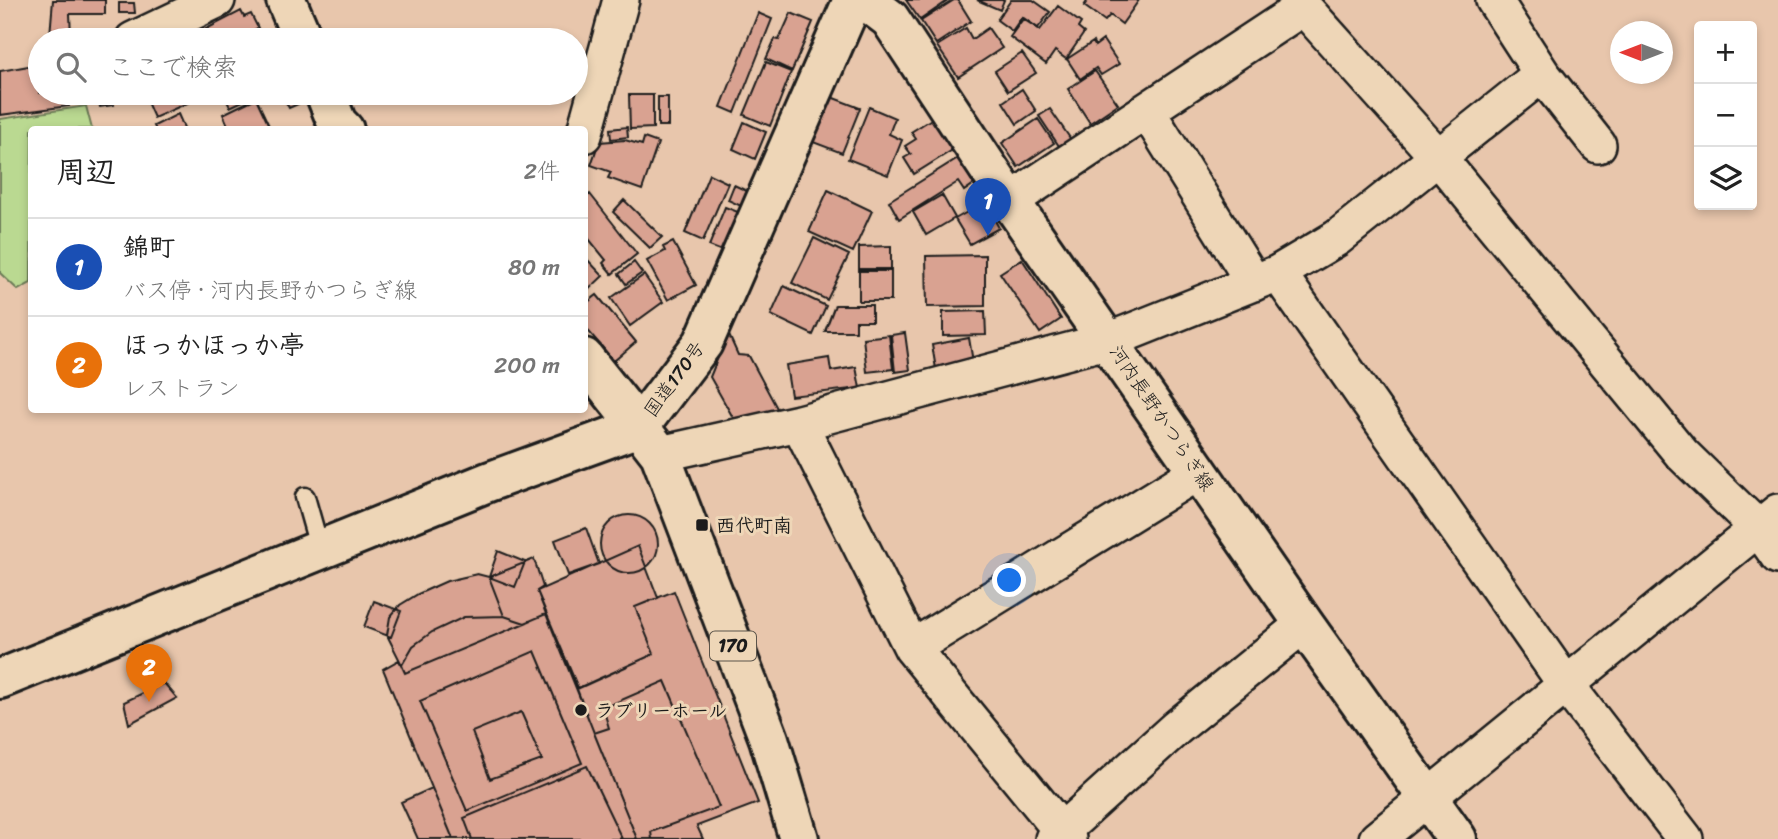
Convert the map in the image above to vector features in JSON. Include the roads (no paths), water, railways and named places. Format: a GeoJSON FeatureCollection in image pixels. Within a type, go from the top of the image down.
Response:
{"type":"FeatureCollection","features":[{"type":"Feature","properties":{"kind":"main road"},"geometry":{"type":"LineString","coordinates":[[286,0],[298,28]]}},
{"type":"Feature","properties":{"kind":"main road","name":"国道170号"},"geometry":{"type":"LineString","coordinates":[[650,441],[703,343],[853,0]]}},
{"type":"Feature","properties":{"kind":"main road","name":"河内長野かつらぎ線"},"geometry":{"type":"LineString","coordinates":[[865,0],[890,19],[1010,201],[1110,340],[1198,472],[1457,839]]}},
{"type":"Feature","properties":{"kind":"main road"},"geometry":{"type":"LineString","coordinates":[[330,105],[340,126]]}},
{"type":"Feature","properties":{"kind":"main road"},"geometry":{"type":"LineString","coordinates":[[0,679],[488,482],[650,441],[588,363]]}},
{"type":"Feature","properties":{"kind":"main road","name":"170"},"geometry":{"type":"LineString","coordinates":[[650,441],[769,739],[799,839]]}},
{"type":"Feature","properties":{"kind":"street"},"geometry":{"type":"LineString","coordinates":[[158,28],[217,0]]}},
{"type":"Feature","properties":{"kind":"street"},"geometry":{"type":"LineString","coordinates":[[586,126],[621,0]]}},
{"type":"Feature","properties":{"kind":"street"},"geometry":{"type":"LineString","coordinates":[[1494,0],[1542,74],[1598,145]]}},
{"type":"Feature","properties":{"kind":"street"},"geometry":{"type":"LineString","coordinates":[[1010,201],[1147,111],[1299,4],[1438,157],[1682,454],[1772,532],[1567,686],[1377,839]]}},
{"type":"Feature","properties":{"kind":"street"},"geometry":{"type":"LineString","coordinates":[[650,441],[799,423],[1110,340],[1266,278],[1337,238],[1542,74]]}},
{"type":"Feature","properties":{"kind":"street"},"geometry":{"type":"LineString","coordinates":[[1147,111],[1266,278],[1567,686],[1685,839]]}},
{"type":"Feature","properties":{"kind":"street"},"geometry":{"type":"LineString","coordinates":[[799,423],[912,648],[1061,836],[1176,728],[1304,624]]}},
{"type":"Feature","properties":{"kind":"street"},"geometry":{"type":"LineString","coordinates":[[912,648],[1198,472]]}},
{"type":"Feature","properties":{"kind":"lane"},"geometry":{"type":"LineString","coordinates":[[304,497],[320,550]]}},
{"type":"Feature","properties":{"kind":"place","name":"錦町"},"geometry":{"type":"Point","coordinates":[988,236]}},
{"type":"Feature","properties":{"kind":"place","name":"西代町南"},"geometry":{"type":"Point","coordinates":[702,525]}},
{"type":"Feature","properties":{"kind":"place","name":"ほっかほっか亭"},"geometry":{"type":"Point","coordinates":[149,702]}},
{"type":"Feature","properties":{"kind":"place","name":"ラブリーホール"},"geometry":{"type":"Point","coordinates":[581,710]}}]}
